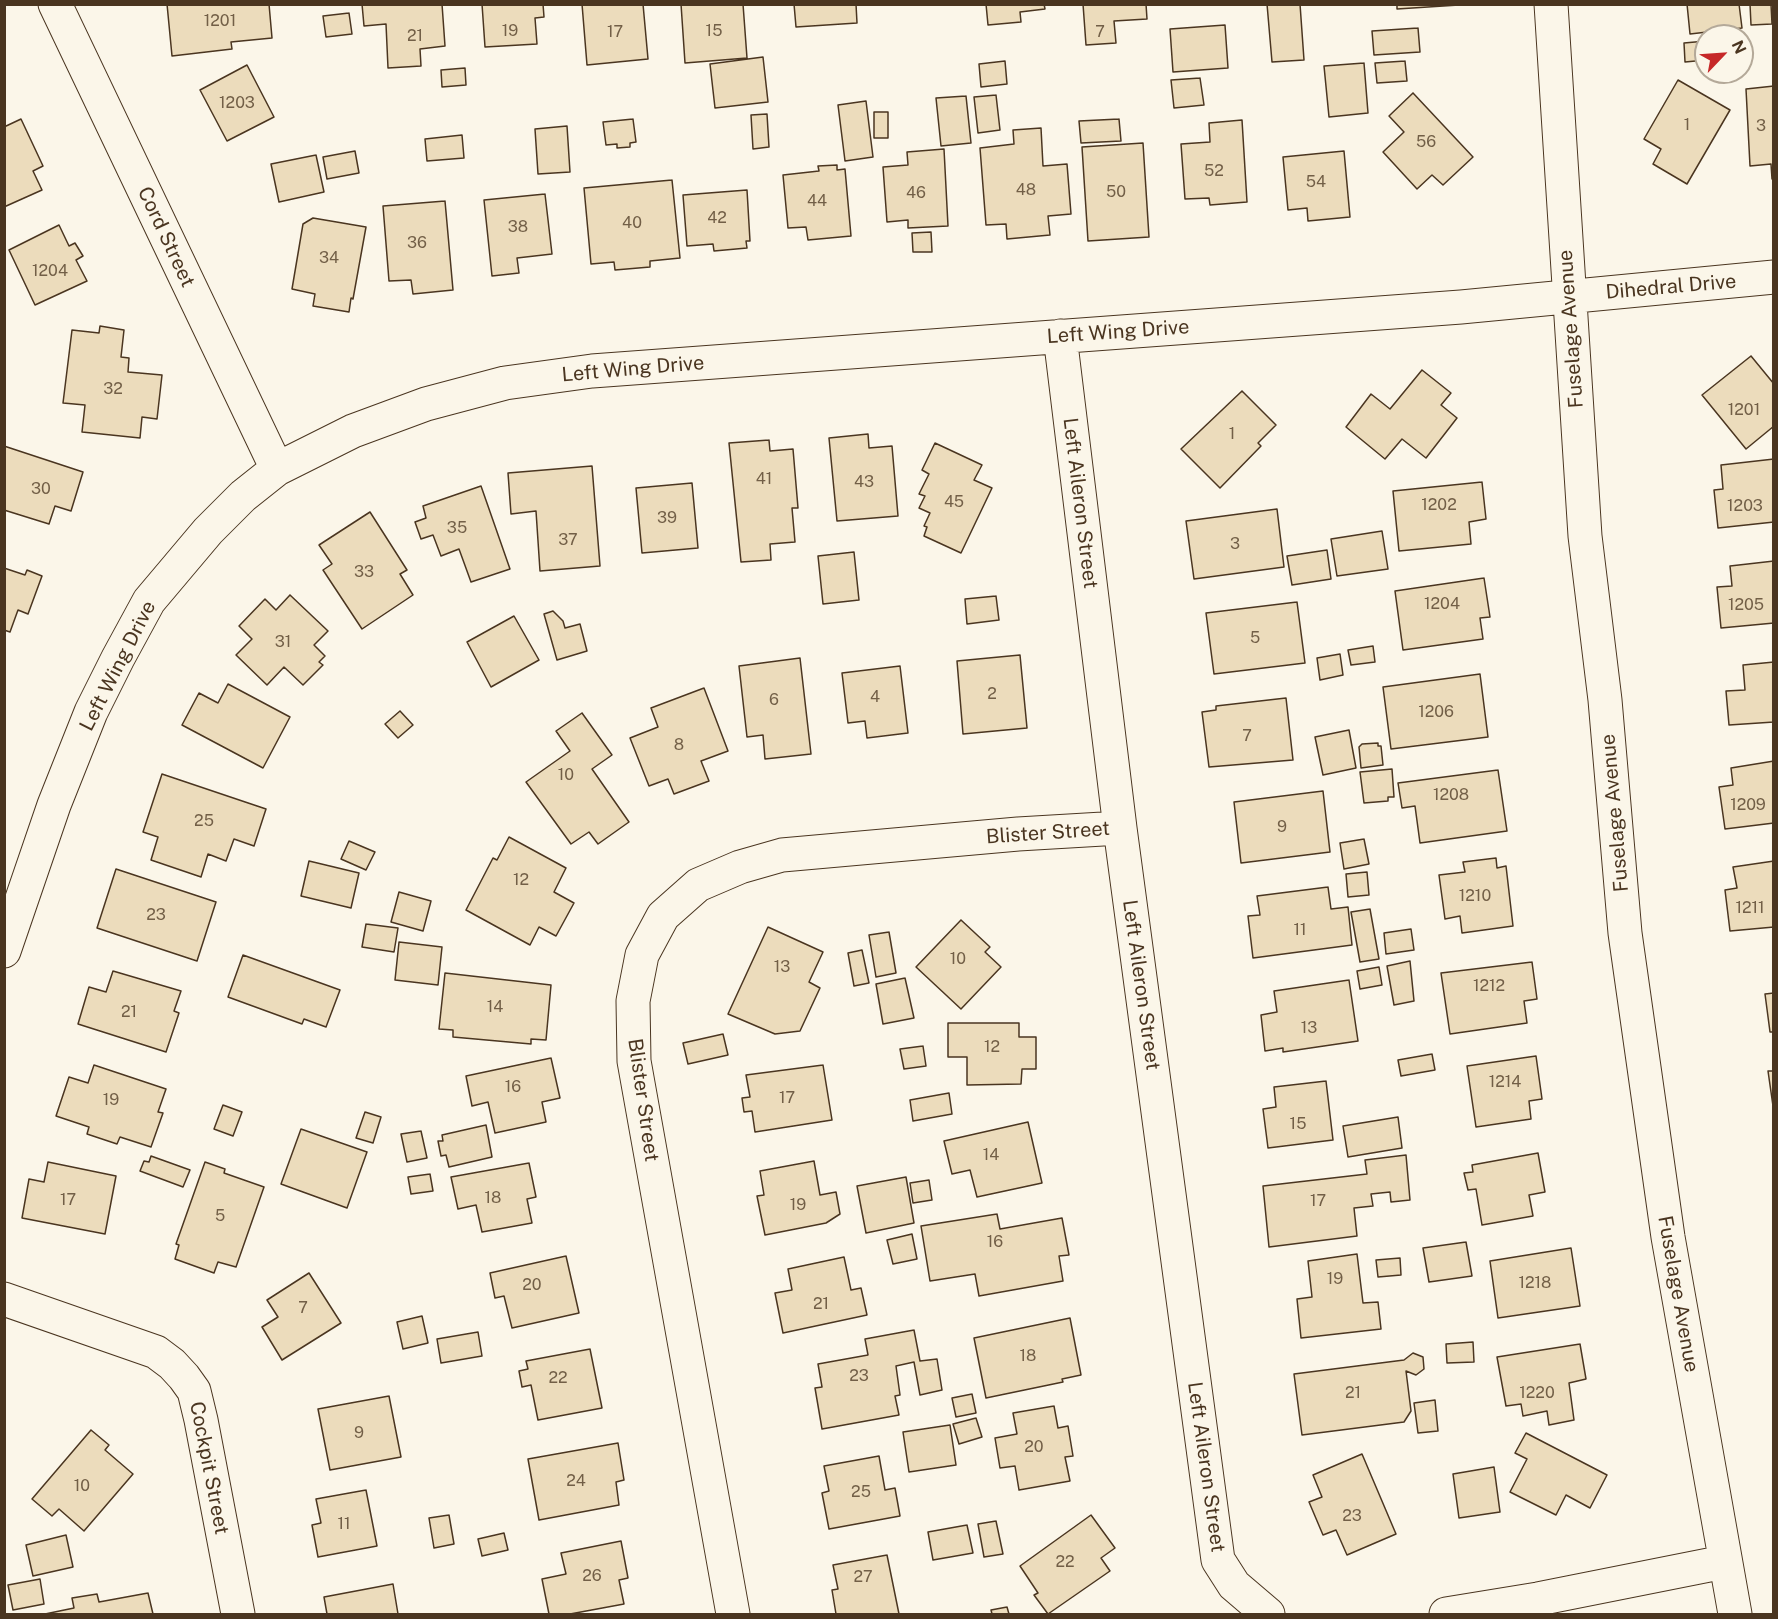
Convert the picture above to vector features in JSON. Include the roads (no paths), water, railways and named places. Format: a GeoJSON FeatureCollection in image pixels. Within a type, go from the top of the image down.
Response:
{"type":"FeatureCollection","features":[{"type":"Feature","properties":{"kind":"street","name":"Cord Street"},"geometry":{"type":"LineString","coordinates":[[55,4],[277,469]]}},
{"type":"Feature","properties":{"kind":"street","name":"Fuselage Avenue"},"geometry":{"type":"LineString","coordinates":[[1551,4],[1585,536],[1605,700],[1625,933],[1668,1237],[1735,1614]]}},
{"type":"Feature","properties":{"kind":"street","name":"Dihedral Drive"},"geometry":{"type":"LineString","coordinates":[[1568,296],[1773,278]]}},
{"type":"Feature","properties":{"kind":"street","name":"Left Wing Drive"},"geometry":{"type":"LineString","coordinates":[[4,951],[54,805],[91,712],[149,601],[208,531],[243,496],[277,469],[353,431],[426,404],[505,383],[592,371],[1461,307],[1568,296]]}},
{"type":"Feature","properties":{"kind":"street","name":"Left Aileron Street"},"geometry":{"type":"LineString","coordinates":[[1060,336],[1120,828],[1218,1560],[1234,1585],[1268,1614]]}},
{"type":"Feature","properties":{"kind":"street","name":"Blister Street"},"geometry":{"type":"LineString","coordinates":[[733,1614],[634,1061],[633,1002],[642,955],[663,916],[698,885],[740,867],[782,855],[1018,834],[1120,828]]}},
{"type":"Feature","properties":{"kind":"street","name":"Cockpit Street"},"geometry":{"type":"LineString","coordinates":[[4,1299],[156,1352],[184,1377],[194,1391],[201,1420],[238,1614]]}},
{"type":"Feature","properties":{"kind":"street"},"geometry":{"type":"LineString","coordinates":[[1446,1614],[1538,1599],[1724,1562]]}}]}
